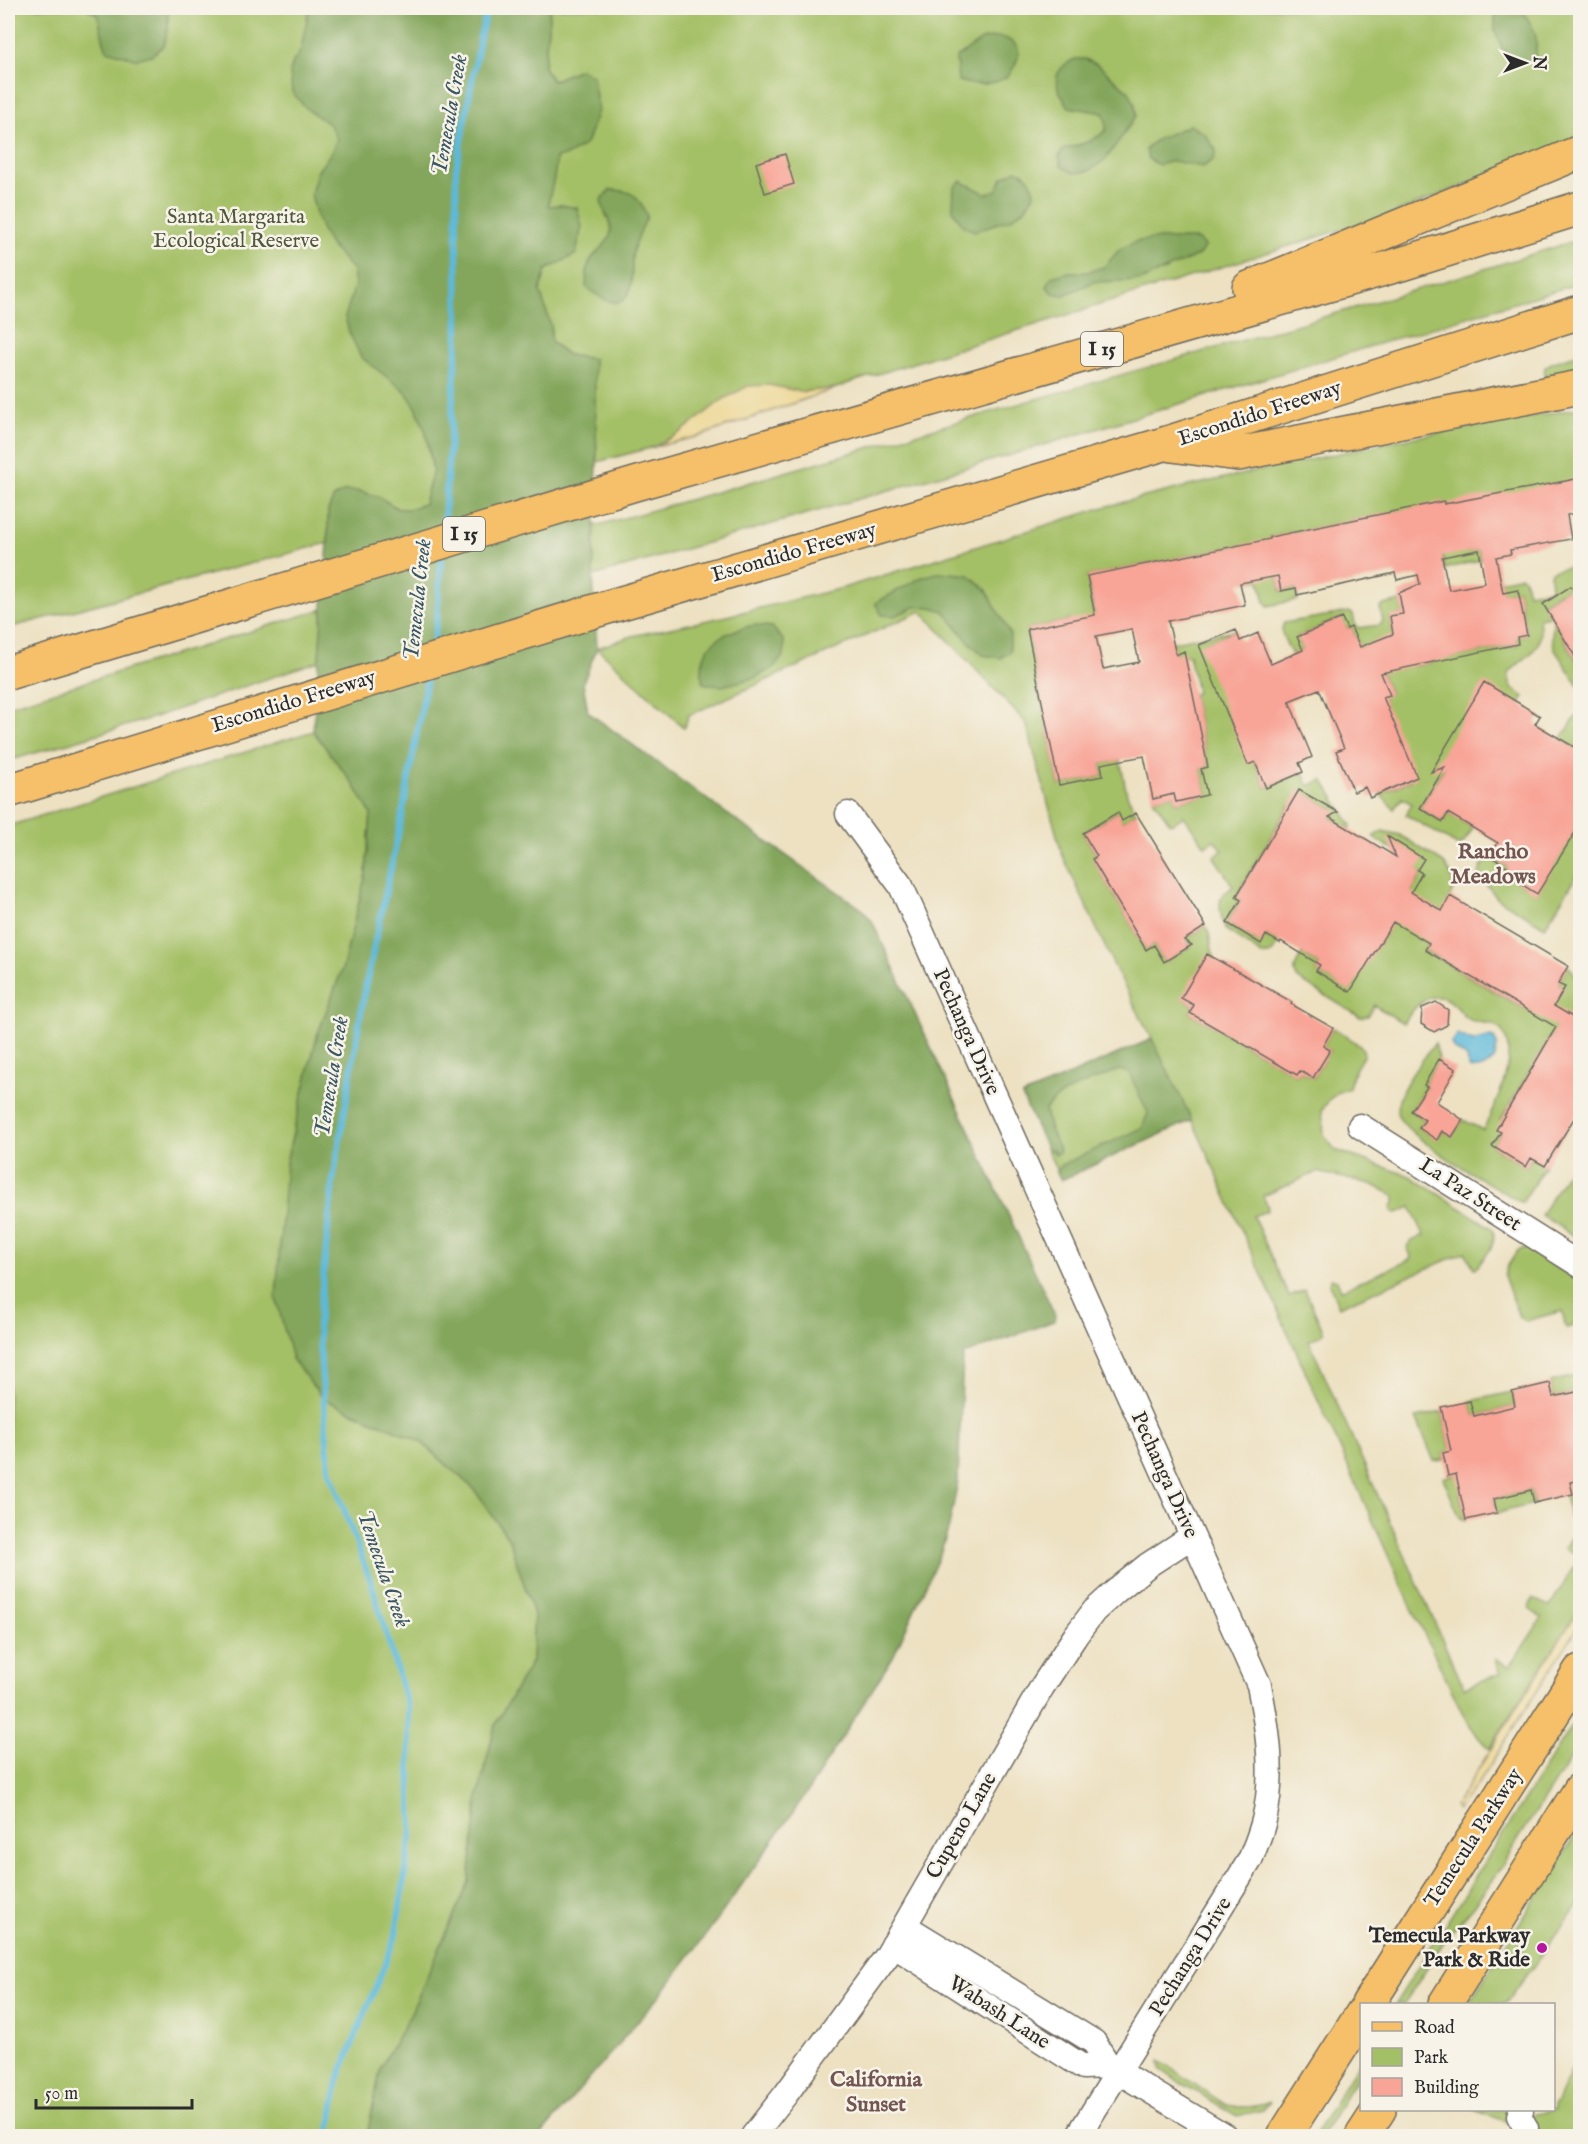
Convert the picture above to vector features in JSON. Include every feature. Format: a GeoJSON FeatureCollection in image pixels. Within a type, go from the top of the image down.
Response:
{"type":"FeatureCollection","features":[{"type":"Feature","properties":{"kind":"main road"},"geometry":{"type":"LineString","coordinates":[[1089,353],[1581,152]]}},
{"type":"Feature","properties":{"kind":"main road","name":"I 15"},"geometry":{"type":"LineString","coordinates":[[8,673],[623,487],[1398,265],[1581,208]]}},
{"type":"Feature","properties":{"kind":"main road","name":"Escondido Freeway"},"geometry":{"type":"LineString","coordinates":[[8,791],[601,609],[1164,444],[1581,312]]}},
{"type":"Feature","properties":{"kind":"main road"},"geometry":{"type":"LineString","coordinates":[[1164,444],[1238,454],[1581,387]]}},
{"type":"Feature","properties":{"kind":"main road","name":"Temecula Parkway"},"geometry":{"type":"LineString","coordinates":[[1369,2003],[1581,1671]]}},
{"type":"Feature","properties":{"kind":"main road"},"geometry":{"type":"LineString","coordinates":[[1446,2003],[1581,1790]]}},
{"type":"Feature","properties":{"kind":"main road"},"geometry":{"type":"LineString","coordinates":[[1284,2136],[1360,2017]]}},
{"type":"Feature","properties":{"kind":"main road"},"geometry":{"type":"LineString","coordinates":[[1362,2136],[1378,2111]]}},
{"type":"Feature","properties":{"kind":"street","name":"Pechanga Drive"},"geometry":{"type":"LineString","coordinates":[[848,814],[901,886],[1259,1685],[1268,1731],[1270,1779],[1264,1820],[1250,1860],[1114,2069],[1078,2136]]}},
{"type":"Feature","properties":{"kind":"street","name":"La Paz Street"},"geometry":{"type":"LineString","coordinates":[[1360,1126],[1581,1265]]}},
{"type":"Feature","properties":{"kind":"street","name":"Cupeno Lane"},"geometry":{"type":"LineString","coordinates":[[753,2136],[786,2094],[899,1936],[1042,1687],[1076,1635],[1094,1611],[1116,1591],[1148,1565],[1191,1537]]}},
{"type":"Feature","properties":{"kind":"street","name":"Wabash Lane"},"geometry":{"type":"LineString","coordinates":[[899,1936],[1083,2067],[1114,2069],[1225,2136]]}},
{"type":"Feature","properties":{"kind":"street"},"geometry":{"type":"LineString","coordinates":[[1520,2111],[1519,2116],[1526,2128],[1525,2136]]}},
{"type":"Feature","properties":{"kind":"green space","name":"Santa Margarita Ecological Reserve"},"geometry":{"type":"Polygon","coordinates":[[[8,8],[499,8],[416,407],[426,433],[433,471],[424,504],[409,509],[398,509],[379,497],[359,491],[328,511],[328,543],[8,628],[8,8]]]}},
{"type":"Feature","properties":{"kind":"green space"},"geometry":{"type":"Polygon","coordinates":[[[87,8],[168,8],[168,27],[164,45],[152,55],[136,59],[107,50],[97,14],[87,8]]]}},
{"type":"Feature","properties":{"kind":"green space"},"geometry":{"type":"Polygon","coordinates":[[[309,8],[550,8],[544,67],[552,81],[580,69],[593,76],[598,111],[586,144],[568,155],[556,158],[548,206],[562,205],[577,208],[582,226],[576,254],[546,270],[540,291],[551,326],[551,342],[568,355],[594,359],[597,462],[593,576],[597,648],[583,683],[588,712],[862,909],[872,921],[1055,1315],[1054,1321],[963,1355],[958,1481],[949,1527],[940,1554],[893,1657],[808,1791],[717,1920],[661,1994],[540,2136],[367,2136],[381,2067],[410,2015],[469,1882],[478,1797],[495,1725],[532,1661],[534,1614],[509,1539],[474,1489],[420,1441],[323,1399],[292,1359],[276,1298],[286,1162],[317,1036],[343,967],[366,874],[371,814],[354,785],[313,731],[328,543],[328,511],[334,497],[345,491],[359,491],[379,497],[398,509],[409,509],[424,504],[433,471],[426,433],[416,407],[405,391],[361,357],[349,332],[345,317],[355,285],[353,270],[331,246],[316,214],[311,194],[317,172],[331,153],[337,139],[330,125],[307,109],[292,92],[290,72],[301,50],[309,8]]]}},
{"type":"Feature","properties":{"kind":"green space"},"geometry":{"type":"Polygon","coordinates":[[[550,8],[1580,8],[1580,138],[1395,213],[837,388],[802,392],[769,385],[722,400],[681,432],[654,447],[597,462],[597,448],[581,358],[568,355],[551,342],[551,326],[540,291],[545,270],[576,254],[562,205],[548,206],[556,158],[580,69],[552,81],[544,67],[550,8]]]}},
{"type":"Feature","properties":{"kind":"green space"},"geometry":{"type":"Polygon","coordinates":[[[1503,8],[1522,8],[1533,27],[1536,55],[1529,62],[1514,61],[1503,50],[1495,31],[1495,18],[1503,8]]]}},
{"type":"Feature","properties":{"kind":"green space"},"geometry":{"type":"Polygon","coordinates":[[[1000,37],[1015,44],[1018,51],[1017,61],[1009,75],[1004,79],[984,84],[958,81],[956,58],[983,39],[1000,37]]]}},
{"type":"Feature","properties":{"kind":"green space"},"geometry":{"type":"Polygon","coordinates":[[[1075,59],[1085,59],[1098,65],[1129,92],[1135,104],[1136,116],[1106,159],[1089,171],[1073,173],[1061,166],[1059,156],[1063,150],[1091,140],[1106,130],[1103,113],[1069,107],[1060,93],[1057,86],[1058,74],[1075,59]]]}},
{"type":"Feature","properties":{"kind":"green space"},"geometry":{"type":"Polygon","coordinates":[[[1189,125],[1204,133],[1216,150],[1214,159],[1203,167],[1173,161],[1159,165],[1148,159],[1146,149],[1150,145],[1189,125]]]}},
{"type":"Feature","properties":{"kind":"green space"},"geometry":{"type":"Polygon","coordinates":[[[1016,170],[1027,176],[1033,189],[1034,194],[1025,209],[1010,219],[975,231],[964,227],[953,210],[954,187],[961,181],[986,194],[997,190],[1002,178],[1016,170]]]}},
{"type":"Feature","properties":{"kind":"green space"},"geometry":{"type":"Polygon","coordinates":[[[610,190],[630,193],[638,199],[647,216],[633,251],[632,280],[628,294],[619,302],[606,300],[586,287],[589,263],[610,236],[610,224],[601,200],[610,190]]]}},
{"type":"Feature","properties":{"kind":"green space"},"geometry":{"type":"Polygon","coordinates":[[[1152,239],[1197,239],[1205,246],[1199,255],[1142,280],[1094,282],[1064,295],[1054,294],[1047,287],[1051,277],[1104,267],[1120,249],[1135,242],[1152,239]]]}},
{"type":"Feature","properties":{"kind":"green space"},"geometry":{"type":"Polygon","coordinates":[[[1580,239],[1580,283],[1017,453],[593,576],[595,526],[1309,321],[1580,239]]]}},
{"type":"Feature","properties":{"kind":"green space"},"geometry":{"type":"Polygon","coordinates":[[[1580,354],[1580,370],[1549,377],[1544,375],[1545,367],[1553,362],[1580,354]]]}},
{"type":"Feature","properties":{"kind":"green space"},"geometry":{"type":"Polygon","coordinates":[[[1580,408],[1580,478],[1465,552],[1479,550],[1480,560],[1445,569],[1439,540],[1451,537],[1444,502],[1270,537],[1281,591],[1296,588],[1298,600],[1268,606],[1260,581],[1249,581],[1242,545],[1087,576],[1094,613],[1101,612],[1072,629],[1070,620],[1027,629],[1059,785],[1103,776],[1101,764],[1120,760],[1127,795],[1136,813],[1122,821],[1117,812],[1083,833],[1097,856],[1093,860],[1146,950],[1154,945],[1164,962],[1191,946],[1187,938],[1206,926],[1215,958],[1207,973],[1182,998],[1194,1005],[1190,1013],[1297,1075],[1300,1071],[1313,1078],[1330,1050],[1323,1046],[1333,1028],[1359,1045],[1363,1050],[1363,1055],[1352,1076],[1349,1089],[1338,1092],[1322,1110],[1324,1135],[1335,1150],[1410,1176],[1492,1228],[1493,1244],[1477,1267],[1474,1268],[1465,1252],[1339,1307],[1329,1284],[1331,1278],[1337,1280],[1341,1290],[1410,1260],[1411,1256],[1407,1247],[1410,1242],[1424,1235],[1411,1207],[1397,1213],[1393,1212],[1391,1208],[1395,1196],[1371,1184],[1317,1172],[1263,1196],[1268,1207],[1267,1211],[1253,1216],[1289,1296],[1305,1290],[1324,1333],[1309,1341],[1464,1688],[1501,1673],[1496,1659],[1510,1666],[1542,1618],[1529,1609],[1532,1599],[1550,1606],[1579,1558],[1564,1548],[1574,1532],[1565,1496],[1573,1494],[1570,1482],[1580,1480],[1580,1608],[1489,1749],[1478,1737],[1462,1712],[1410,1604],[1192,1120],[1061,1180],[1022,1096],[1152,1039],[1114,966],[1062,854],[1026,723],[921,611],[689,715],[684,728],[597,648],[632,636],[843,588],[1108,506],[1193,485],[1404,439],[1580,408]]]}},
{"type":"Feature","properties":{"kind":"green space"},"geometry":{"type":"Polygon","coordinates":[[[1580,565],[1580,593],[1577,595],[1571,586],[1543,603],[1550,616],[1539,618],[1540,630],[1537,646],[1508,674],[1511,687],[1524,697],[1520,704],[1436,764],[1444,768],[1420,808],[1443,822],[1448,813],[1473,828],[1462,845],[1457,845],[1406,815],[1412,804],[1402,798],[1394,809],[1380,794],[1411,780],[1383,697],[1390,694],[1369,644],[1360,647],[1351,627],[1347,629],[1341,618],[1297,637],[1303,650],[1292,655],[1282,631],[1284,623],[1349,612],[1353,614],[1358,628],[1380,625],[1383,621],[1380,608],[1401,601],[1403,614],[1390,617],[1398,662],[1413,666],[1435,662],[1434,653],[1449,658],[1518,645],[1517,637],[1527,635],[1518,590],[1503,593],[1500,581],[1521,576],[1524,578],[1528,593],[1551,589],[1551,571],[1580,565]]]}},
{"type":"Feature","properties":{"kind":"green space"},"geometry":{"type":"Polygon","coordinates":[[[941,572],[969,575],[986,589],[1010,634],[1010,652],[1000,658],[983,655],[968,641],[944,611],[931,607],[915,607],[895,616],[882,615],[875,603],[922,577],[941,572]]]}},
{"type":"Feature","properties":{"kind":"green space"},"geometry":{"type":"Polygon","coordinates":[[[323,609],[319,661],[155,717],[8,761],[8,706],[323,609]]]}},
{"type":"Feature","properties":{"kind":"green space"},"geometry":{"type":"Polygon","coordinates":[[[1553,620],[1580,666],[1580,688],[1555,650],[1552,639],[1553,620]]]}},
{"type":"Feature","properties":{"kind":"green space"},"geometry":{"type":"Polygon","coordinates":[[[755,625],[772,627],[784,641],[784,655],[772,669],[754,678],[722,686],[703,683],[704,658],[714,642],[722,636],[755,625]]]}},
{"type":"Feature","properties":{"kind":"green space"},"geometry":{"type":"Polygon","coordinates":[[[1236,630],[1205,643],[1266,788],[1303,772],[1307,784],[1323,780],[1351,825],[1350,830],[1331,818],[1335,810],[1307,795],[1289,806],[1236,896],[1241,900],[1227,923],[1261,944],[1266,935],[1280,943],[1268,955],[1262,955],[1227,930],[1223,922],[1221,899],[1233,886],[1214,857],[1223,850],[1214,840],[1205,846],[1184,816],[1170,823],[1153,799],[1174,794],[1176,802],[1207,795],[1201,769],[1208,767],[1193,694],[1197,693],[1189,655],[1177,657],[1173,642],[1236,630]]]}},
{"type":"Feature","properties":{"kind":"green space"},"geometry":{"type":"Polygon","coordinates":[[[1580,711],[1580,751],[1561,739],[1580,711]]]}},
{"type":"Feature","properties":{"kind":"green space"},"geometry":{"type":"Polygon","coordinates":[[[313,731],[355,785],[371,813],[366,874],[343,967],[317,1036],[286,1162],[323,1399],[420,1441],[474,1489],[509,1539],[534,1614],[532,1661],[495,1725],[478,1797],[469,1882],[410,2015],[381,2067],[367,2136],[8,2136],[8,826],[313,731]]]}},
{"type":"Feature","properties":{"kind":"green space"},"geometry":{"type":"Polygon","coordinates":[[[1580,823],[1580,873],[1545,927],[1497,898],[1479,875],[1481,867],[1490,856],[1508,867],[1504,873],[1537,893],[1580,823]]]}},
{"type":"Feature","properties":{"kind":"green space"},"geometry":{"type":"Polygon","coordinates":[[[1382,831],[1400,835],[1444,863],[1452,876],[1453,890],[1425,951],[1532,1013],[1564,987],[1558,984],[1568,966],[1577,977],[1576,991],[1580,994],[1580,1022],[1555,1029],[1501,1119],[1506,1123],[1492,1146],[1526,1167],[1531,1158],[1545,1166],[1522,1203],[1430,1147],[1401,1121],[1397,1111],[1401,1093],[1406,1084],[1435,1043],[1439,1059],[1424,1085],[1427,1087],[1411,1111],[1425,1120],[1419,1128],[1437,1139],[1442,1131],[1452,1136],[1463,1120],[1483,1130],[1499,1095],[1507,1067],[1508,1053],[1501,1030],[1493,1025],[1471,1020],[1451,1002],[1437,997],[1424,1001],[1403,1023],[1374,1005],[1368,1016],[1360,1017],[1298,979],[1296,975],[1296,966],[1302,954],[1320,965],[1316,971],[1350,991],[1422,874],[1373,837],[1382,831]]]}},
{"type":"Feature","properties":{"kind":"green space"},"geometry":{"type":"Polygon","coordinates":[[[1152,1039],[1192,1120],[1061,1180],[1057,1172],[1061,1165],[1142,1128],[1148,1113],[1129,1073],[1119,1070],[1079,1086],[1059,1097],[1045,1110],[1049,1127],[1060,1152],[1055,1155],[1053,1150],[1046,1148],[1022,1096],[1152,1039]]]}},
{"type":"Feature","properties":{"kind":"green space"},"geometry":{"type":"Polygon","coordinates":[[[1580,1151],[1580,1240],[1541,1215],[1580,1151]]]}},
{"type":"Feature","properties":{"kind":"green space"},"geometry":{"type":"Polygon","coordinates":[[[1527,1249],[1580,1282],[1580,1324],[1566,1328],[1562,1311],[1526,1321],[1519,1317],[1504,1276],[1517,1251],[1527,1249]]]}},
{"type":"Feature","properties":{"kind":"green space"},"geometry":{"type":"Polygon","coordinates":[[[1580,1375],[1580,1391],[1553,1397],[1550,1382],[1580,1375]]]}},
{"type":"Feature","properties":{"kind":"green space"},"geometry":{"type":"Polygon","coordinates":[[[1512,1392],[1515,1406],[1474,1416],[1470,1401],[1512,1392]]]}},
{"type":"Feature","properties":{"kind":"green space"},"geometry":{"type":"Polygon","coordinates":[[[1442,1412],[1451,1451],[1443,1453],[1444,1460],[1434,1461],[1416,1418],[1442,1412]]]}},
{"type":"Feature","properties":{"kind":"green space"},"geometry":{"type":"Polygon","coordinates":[[[1460,1473],[1460,1494],[1466,1520],[1460,1518],[1443,1478],[1460,1473]]]}},
{"type":"Feature","properties":{"kind":"green space"},"geometry":{"type":"Polygon","coordinates":[[[1531,1490],[1534,1504],[1497,1513],[1494,1499],[1531,1490]]]}},
{"type":"Feature","properties":{"kind":"green space"},"geometry":{"type":"Polygon","coordinates":[[[1580,1712],[1580,1743],[1474,1906],[1449,1934],[1405,2003],[1396,2003],[1580,1712]]]}},
{"type":"Feature","properties":{"kind":"green space"},"geometry":{"type":"Polygon","coordinates":[[[1580,1828],[1580,1902],[1507,2003],[1469,2003],[1580,1828]]]}},
{"type":"Feature","properties":{"kind":"green space"},"geometry":{"type":"Polygon","coordinates":[[[1580,2051],[1580,2136],[1549,2136],[1477,2111],[1506,2111],[1525,2116],[1555,2111],[1580,2051]]]}},
{"type":"Feature","properties":{"kind":"green space"},"geometry":{"type":"Polygon","coordinates":[[[1160,2061],[1226,2105],[1248,2107],[1270,2102],[1263,2110],[1237,2116],[1161,2071],[1160,2061]]]}},
{"type":"Feature","properties":{"kind":"green space"},"geometry":{"type":"Polygon","coordinates":[[[1360,2061],[1360,2074],[1321,2136],[1314,2136],[1360,2061]]]}},
{"type":"Feature","properties":{"kind":"sand"},"geometry":{"type":"Polygon","coordinates":[[[769,385],[802,392],[837,388],[700,436],[654,447],[681,432],[722,400],[748,386],[769,385]]]}},
{"type":"Feature","properties":{"kind":"sand"},"geometry":{"type":"Polygon","coordinates":[[[1580,1608],[1580,1624],[1479,1782],[1457,1810],[1455,1806],[1580,1608]]]}},
{"type":"Feature","properties":{"kind":"water"},"geometry":{"type":"Polygon","coordinates":[[[1458,1034],[1472,1041],[1488,1037],[1494,1038],[1497,1044],[1495,1058],[1483,1068],[1468,1067],[1467,1058],[1453,1048],[1451,1043],[1458,1034]]]}},
{"type":"Feature","properties":{"kind":"building"},"geometry":{"type":"Polygon","coordinates":[[[785,154],[794,184],[765,193],[756,163],[785,154]]]}},
{"type":"Feature","properties":{"kind":"building"},"geometry":{"type":"Polygon","coordinates":[[[1581,478],[1581,512],[1567,515],[1571,539],[1510,550],[1511,554],[1496,557],[1503,593],[1518,590],[1527,635],[1517,637],[1518,644],[1381,673],[1390,695],[1383,697],[1417,777],[1370,798],[1365,787],[1354,792],[1336,751],[1344,748],[1319,689],[1289,701],[1312,757],[1299,763],[1303,772],[1266,788],[1255,762],[1248,765],[1199,645],[1236,630],[1240,641],[1258,633],[1271,664],[1303,650],[1297,637],[1342,618],[1347,629],[1351,627],[1360,647],[1393,634],[1390,616],[1403,614],[1399,593],[1420,584],[1418,575],[1397,580],[1395,573],[1297,595],[1296,588],[1281,591],[1278,576],[1240,583],[1245,605],[1168,621],[1176,655],[1184,651],[1208,767],[1201,769],[1207,795],[1176,802],[1174,794],[1153,799],[1144,756],[1101,764],[1103,776],[1059,785],[1027,629],[1095,615],[1087,576],[1444,501],[1444,504],[1581,478]],[[1479,550],[1442,557],[1449,590],[1485,583],[1479,550]],[[1132,629],[1096,636],[1103,669],[1139,662],[1132,629]]]}},
{"type":"Feature","properties":{"kind":"building"},"geometry":{"type":"Polygon","coordinates":[[[1571,586],[1581,601],[1581,666],[1543,604],[1571,586]]]}},
{"type":"Feature","properties":{"kind":"building"},"geometry":{"type":"Polygon","coordinates":[[[1484,682],[1540,716],[1535,724],[1581,751],[1581,823],[1537,894],[1504,873],[1508,867],[1490,856],[1498,843],[1448,813],[1443,822],[1420,808],[1445,767],[1431,772],[1484,682]]]}},
{"type":"Feature","properties":{"kind":"building"},"geometry":{"type":"Polygon","coordinates":[[[1299,790],[1338,812],[1329,817],[1396,857],[1387,836],[1424,859],[1417,870],[1422,873],[1411,892],[1442,911],[1450,896],[1568,966],[1558,984],[1565,987],[1554,1006],[1581,1022],[1581,1107],[1545,1166],[1531,1158],[1526,1167],[1492,1146],[1501,1132],[1496,1130],[1556,1027],[1425,950],[1429,943],[1393,922],[1350,992],[1316,971],[1320,965],[1281,941],[1280,943],[1266,935],[1261,944],[1227,923],[1241,900],[1236,897],[1299,790]]]}},
{"type":"Feature","properties":{"kind":"building"},"geometry":{"type":"Polygon","coordinates":[[[1118,812],[1122,821],[1136,813],[1206,926],[1184,940],[1192,945],[1164,962],[1154,945],[1146,950],[1092,859],[1097,856],[1083,833],[1118,812]]]}},
{"type":"Feature","properties":{"kind":"building"},"geometry":{"type":"Polygon","coordinates":[[[1207,954],[1333,1028],[1323,1046],[1330,1050],[1313,1078],[1300,1071],[1297,1075],[1190,1013],[1194,1005],[1181,998],[1207,954]]]}},
{"type":"Feature","properties":{"kind":"building"},"geometry":{"type":"Polygon","coordinates":[[[1436,1002],[1448,1010],[1447,1025],[1434,1032],[1421,1024],[1422,1008],[1436,1002]]]}},
{"type":"Feature","properties":{"kind":"building"},"geometry":{"type":"Polygon","coordinates":[[[1439,1059],[1456,1069],[1437,1102],[1463,1120],[1452,1137],[1442,1131],[1437,1140],[1419,1128],[1425,1120],[1411,1111],[1427,1087],[1424,1085],[1439,1059]]]}},
{"type":"Feature","properties":{"kind":"building"},"geometry":{"type":"Polygon","coordinates":[[[1550,1383],[1553,1397],[1581,1391],[1581,1480],[1570,1482],[1573,1494],[1534,1503],[1531,1490],[1494,1499],[1497,1513],[1466,1520],[1456,1474],[1448,1476],[1443,1453],[1451,1451],[1441,1407],[1470,1401],[1474,1416],[1515,1406],[1512,1392],[1550,1383]]]}},
{"type":"Feature","properties":{"kind":"waterway","name":"Temecula Creek"},"geometry":{"type":"LineString","coordinates":[[443,532],[458,334],[456,169],[481,32],[488,8]]}},
{"type":"Feature","properties":{"kind":"waterway","name":"Temecula Creek"},"geometry":{"type":"LineString","coordinates":[[432,652],[442,551]]}},
{"type":"Feature","properties":{"kind":"waterway","name":"Temecula Creek"},"geometry":{"type":"LineString","coordinates":[[329,2136],[338,2080],[395,1939],[412,1830],[408,1708],[372,1585],[329,1469],[318,1326],[333,1181],[365,989],[401,821],[428,673]]}},
{"type":"Feature","properties":{"kind":"place","name":"Temecula Parkway Park & Ride"},"geometry":{"type":"Point","coordinates":[1542,1948]}},
{"type":"Feature","properties":{"kind":"district","name":"Rancho Meadows"},"geometry":{"type":"Point","coordinates":[1493,864]}},
{"type":"Feature","properties":{"kind":"district","name":"California Sunset"},"geometry":{"type":"Point","coordinates":[876,2092]}}]}
